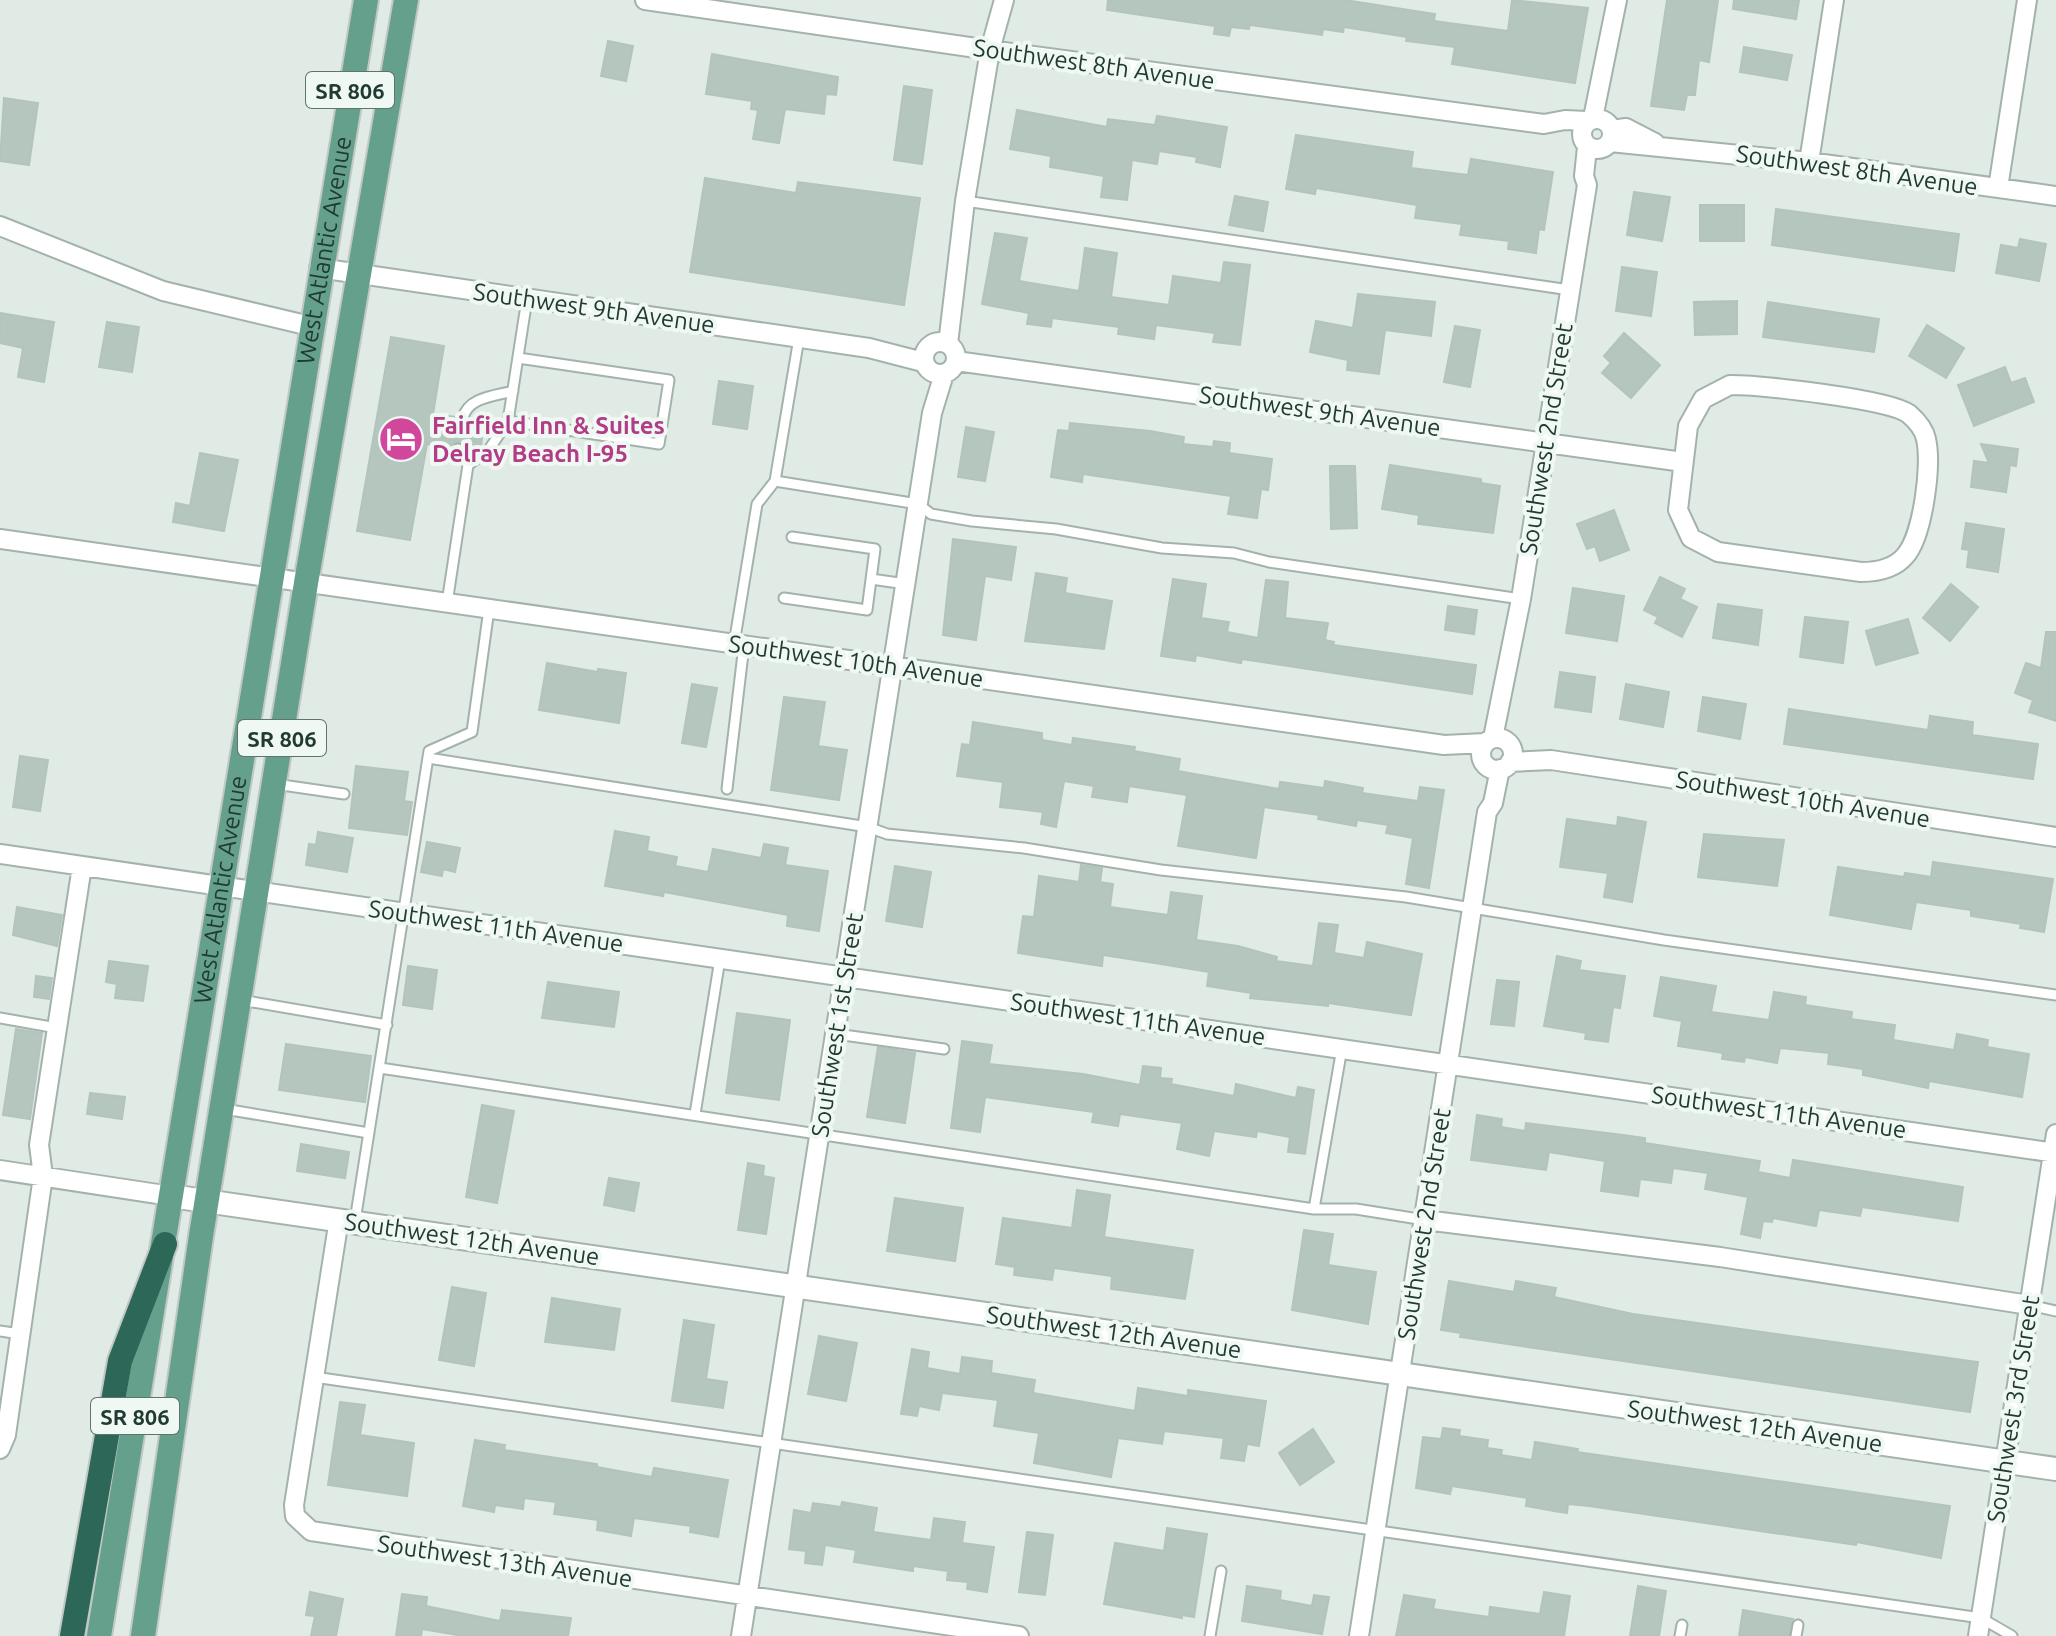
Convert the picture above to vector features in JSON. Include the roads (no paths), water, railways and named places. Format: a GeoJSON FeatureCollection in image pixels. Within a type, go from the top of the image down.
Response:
{"type":"FeatureCollection","features":[{"type":"Feature","properties":{"kind":"highway"},"geometry":{"type":"LineString","coordinates":[[70,1636],[120,1361],[165,1244]]}},
{"type":"Feature","properties":{"kind":"main road","name":"West Atlantic Avenue"},"geometry":{"type":"LineString","coordinates":[[99,1636],[165,1244],[268,578],[366,0]]}},
{"type":"Feature","properties":{"kind":"main road","name":"West Atlantic Avenue"},"geometry":{"type":"LineString","coordinates":[[143,1636],[306,583],[406,0]]}},
{"type":"Feature","properties":{"kind":"street","name":"Southwest 8th Avenue"},"geometry":{"type":"LineString","coordinates":[[645,0],[1544,124],[1565,120],[1597,133],[1626,128],[1657,144],[2056,196]]}},
{"type":"Feature","properties":{"kind":"street","name":"Southwest 1st Street"},"geometry":{"type":"LineString","coordinates":[[741,1636],[894,667],[932,413],[941,306],[958,277],[965,201],[990,50],[1004,0]]}},
{"type":"Feature","properties":{"kind":"street","name":"Southwest 2nd Street"},"geometry":{"type":"LineString","coordinates":[[1359,1636],[1487,812],[1493,803],[1497,753],[1508,712],[1504,693],[1587,185],[1592,179],[1597,133],[1613,78],[1605,62],[1617,0]]}},
{"type":"Feature","properties":{"kind":"street"},"geometry":{"type":"LineString","coordinates":[[1809,162],[1834,0]]}},
{"type":"Feature","properties":{"kind":"street"},"geometry":{"type":"LineString","coordinates":[[1998,188],[2027,0]]}},
{"type":"Feature","properties":{"kind":"street"},"geometry":{"type":"LineString","coordinates":[[0,226],[163,291],[310,326]]}},
{"type":"Feature","properties":{"kind":"street","name":"Southwest 9th Avenue"},"geometry":{"type":"LineString","coordinates":[[319,268],[1683,462]]}},
{"type":"Feature","properties":{"kind":"street"},"geometry":{"type":"LineString","coordinates":[[1730,385],[1893,406],[1918,423],[1926,436],[1929,462],[1913,546],[1891,567],[1861,572],[1718,552],[1703,547],[1691,538],[1678,510],[1683,462],[1688,426],[1703,399],[1730,385]]}},
{"type":"Feature","properties":{"kind":"street","name":"Southwest 10th Avenue"},"geometry":{"type":"LineString","coordinates":[[0,539],[1551,760],[2056,837]]}},
{"type":"Feature","properties":{"kind":"street","name":"Southwest 11th Avenue"},"geometry":{"type":"LineString","coordinates":[[0,854],[1342,1048],[2055,1147]]}},
{"type":"Feature","properties":{"kind":"street"},"geometry":{"type":"LineString","coordinates":[[0,1449],[6,1435],[43,1176],[39,1145],[82,866]]}},
{"type":"Feature","properties":{"kind":"street","name":"Southwest 3rd Street"},"geometry":{"type":"LineString","coordinates":[[1980,1627],[2055,1147]]}},
{"type":"Feature","properties":{"kind":"street"},"geometry":{"type":"LineString","coordinates":[[0,1170],[171,1196]]}},
{"type":"Feature","properties":{"kind":"street","name":"Southwest 12th Avenue"},"geometry":{"type":"LineString","coordinates":[[171,1196],[2056,1469]]}},
{"type":"Feature","properties":{"kind":"street","name":"Southwest 13th Avenue"},"geometry":{"type":"LineString","coordinates":[[347,1220],[314,1377],[294,1505],[295,1516],[311,1531],[1019,1636]]}},
{"type":"Feature","properties":{"kind":"street"},"geometry":{"type":"LineString","coordinates":[[1425,1220],[1720,1257],[2029,1305]]}},
{"type":"Feature","properties":{"kind":"lane"},"geometry":{"type":"LineString","coordinates":[[965,201],[1570,290]]}},
{"type":"Feature","properties":{"kind":"lane"},"geometry":{"type":"LineString","coordinates":[[468,465],[488,451],[508,421],[527,299]]}},
{"type":"Feature","properties":{"kind":"lane"},"geometry":{"type":"LineString","coordinates":[[727,789],[739,644],[757,504],[775,481],[799,338]]}},
{"type":"Feature","properties":{"kind":"lane"},"geometry":{"type":"LineString","coordinates":[[508,421],[659,444],[669,380],[518,358]]}},
{"type":"Feature","properties":{"kind":"lane"},"geometry":{"type":"LineString","coordinates":[[463,418],[465,410],[474,402],[513,391]]}},
{"type":"Feature","properties":{"kind":"lane"},"geometry":{"type":"LineString","coordinates":[[447,603],[468,465],[458,449]]}},
{"type":"Feature","properties":{"kind":"lane"},"geometry":{"type":"LineString","coordinates":[[775,481],[918,504],[931,514],[972,521],[1056,529],[1162,548],[1234,553],[1269,562],[1521,599]]}},
{"type":"Feature","properties":{"kind":"lane"},"geometry":{"type":"LineString","coordinates":[[784,598],[867,610],[875,549],[792,537]]}},
{"type":"Feature","properties":{"kind":"lane"},"geometry":{"type":"LineString","coordinates":[[871,579],[906,584]]}},
{"type":"Feature","properties":{"kind":"lane"},"geometry":{"type":"LineString","coordinates":[[347,1220],[369,1133],[429,751],[472,732],[489,609]]}},
{"type":"Feature","properties":{"kind":"lane"},"geometry":{"type":"LineString","coordinates":[[428,758],[868,827],[887,834],[1338,888],[2056,995]]}},
{"type":"Feature","properties":{"kind":"lane"},"geometry":{"type":"LineString","coordinates":[[275,784],[344,794]]}},
{"type":"Feature","properties":{"kind":"lane"},"geometry":{"type":"LineString","coordinates":[[695,1114],[720,959]]}},
{"type":"Feature","properties":{"kind":"lane"},"geometry":{"type":"LineString","coordinates":[[241,1000],[387,1025]]}},
{"type":"Feature","properties":{"kind":"lane"},"geometry":{"type":"LineString","coordinates":[[0,1018],[57,1028]]}},
{"type":"Feature","properties":{"kind":"lane"},"geometry":{"type":"LineString","coordinates":[[836,1034],[944,1049]]}},
{"type":"Feature","properties":{"kind":"lane"},"geometry":{"type":"LineString","coordinates":[[1314,1209],[1342,1048]]}},
{"type":"Feature","properties":{"kind":"lane"},"geometry":{"type":"LineString","coordinates":[[380,1068],[1314,1209],[1356,1209],[1425,1220]]}},
{"type":"Feature","properties":{"kind":"lane"},"geometry":{"type":"LineString","coordinates":[[224,1109],[369,1133]]}},
{"type":"Feature","properties":{"kind":"lane"},"geometry":{"type":"LineString","coordinates":[[2029,1305],[2056,1311]]}},
{"type":"Feature","properties":{"kind":"lane"},"geometry":{"type":"LineString","coordinates":[[0,1331],[20,1334]]}},
{"type":"Feature","properties":{"kind":"lane"},"geometry":{"type":"LineString","coordinates":[[314,1377],[1376,1531],[1980,1627],[2012,1636]]}},
{"type":"Feature","properties":{"kind":"lane"},"geometry":{"type":"LineString","coordinates":[[1210,1636],[1221,1571]]}},
{"type":"Feature","properties":{"kind":"lane"},"geometry":{"type":"LineString","coordinates":[[1796,1636],[1798,1625]]}},
{"type":"Feature","properties":{"kind":"place","name":"Fairfield Inn & Suites Delray Beach I-95"},"geometry":{"type":"Point","coordinates":[401,439]}}]}
